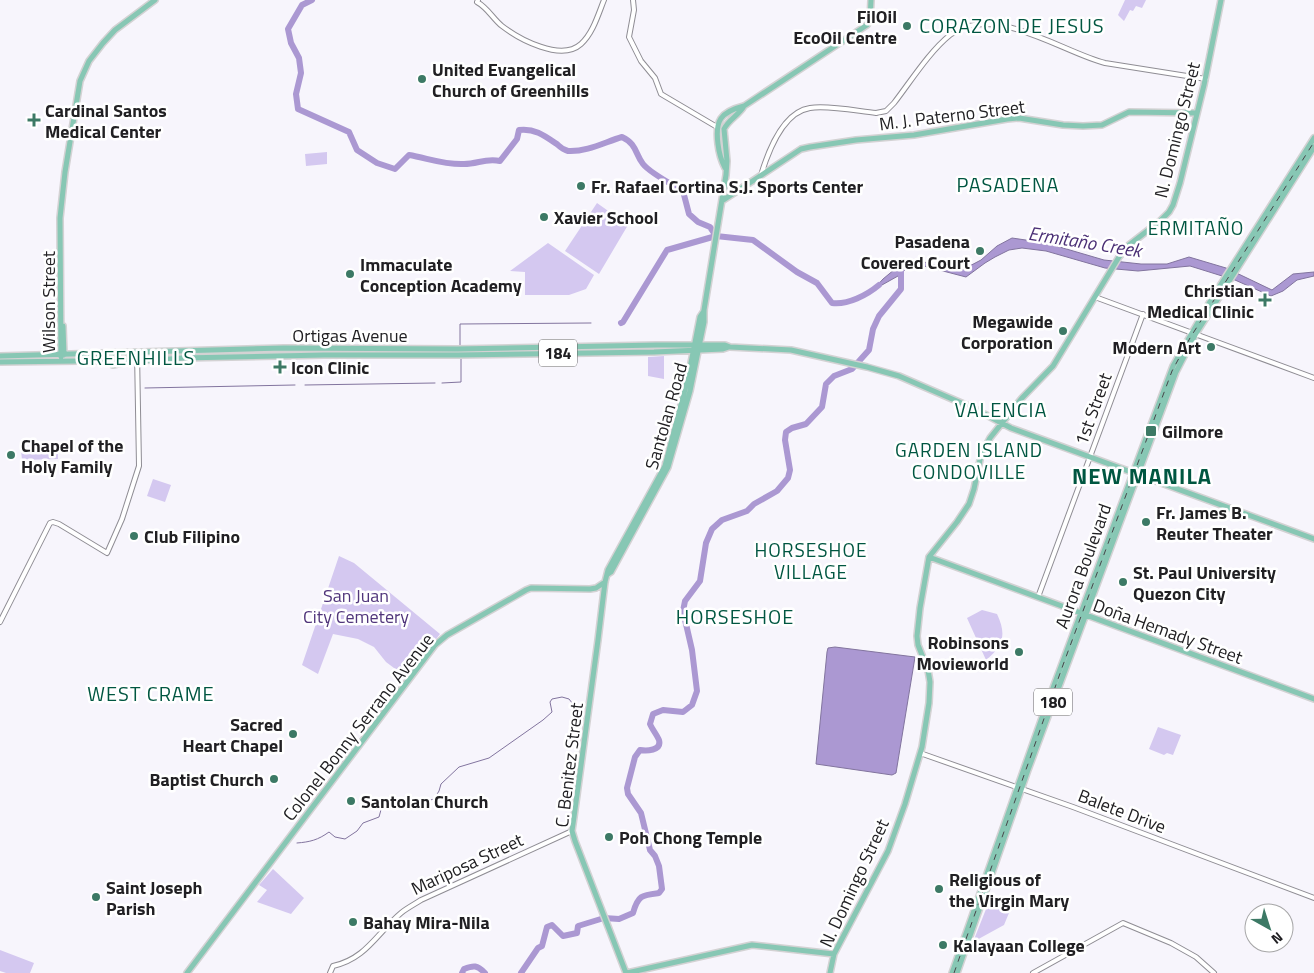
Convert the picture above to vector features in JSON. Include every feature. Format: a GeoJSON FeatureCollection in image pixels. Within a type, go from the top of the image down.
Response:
{"type":"FeatureCollection","features":[{"type":"Feature","properties":{"kind":"main road","name":"Wilson Street"},"geometry":{"type":"LineString","coordinates":[[62,354],[60,218],[80,81],[89,61],[115,30],[155,0]]}},
{"type":"Feature","properties":{"kind":"main road","name":"Santolan Road"},"geometry":{"type":"LineString","coordinates":[[608,574],[611,572],[668,467],[690,391],[700,317],[704,312],[726,175],[718,146],[717,127],[724,115],[744,106],[867,25],[870,20],[871,0]]}},
{"type":"Feature","properties":{"kind":"main road","name":"N. Domingo Street"},"geometry":{"type":"LineString","coordinates":[[830,973],[834,954],[888,851],[920,754],[929,702],[930,682],[917,636],[929,557],[966,510],[974,489],[981,455],[990,438],[1022,398],[1053,366],[1119,257],[1129,244],[1160,221],[1171,208],[1180,183],[1206,79],[1221,0]]}},
{"type":"Feature","properties":{"kind":"main road","name":"Santolan Road"},"geometry":{"type":"LineString","coordinates":[[725,168],[727,161],[725,127],[744,106]]}},
{"type":"Feature","properties":{"kind":"main road","name":"M. J. Paterno Street"},"geometry":{"type":"LineString","coordinates":[[722,201],[801,149],[846,141],[914,134],[1019,118],[1063,125],[1088,126],[1108,123],[1129,112],[1197,113]]}},
{"type":"Feature","properties":{"kind":"main road","name":"Aurora Boulevard"},"geometry":{"type":"LineString","coordinates":[[952,973],[1083,614],[1176,372],[1193,334],[1314,138]]}},
{"type":"Feature","properties":{"kind":"main road","name":"Aurora Boulevard"},"geometry":{"type":"LineString","coordinates":[[1281,194],[1314,147]]}},
{"type":"Feature","properties":{"kind":"main road","name":"Wilson Street"},"geometry":{"type":"LineString","coordinates":[[62,362],[62,217],[67,168]]}},
{"type":"Feature","properties":{"kind":"main road","name":"184"},"geometry":{"type":"LineString","coordinates":[[697,348],[723,350],[730,347],[791,350],[899,376],[1003,422],[1011,428],[1136,473]]}},
{"type":"Feature","properties":{"kind":"main road","name":"Ortigas Avenue"},"geometry":{"type":"LineString","coordinates":[[0,356],[284,348],[461,352],[678,351],[697,348]]}},
{"type":"Feature","properties":{"kind":"main road","name":"Santolan Road"},"geometry":{"type":"LineString","coordinates":[[605,582],[608,570],[665,466],[697,348]]}},
{"type":"Feature","properties":{"kind":"main road","name":"Ortigas Avenue"},"geometry":{"type":"LineString","coordinates":[[0,362],[697,348]]}},
{"type":"Feature","properties":{"kind":"main road"},"geometry":{"type":"LineString","coordinates":[[678,351],[689,357],[691,365]]}},
{"type":"Feature","properties":{"kind":"main road"},"geometry":{"type":"LineString","coordinates":[[113,365],[126,363],[129,360]]}},
{"type":"Feature","properties":{"kind":"main road"},"geometry":{"type":"LineString","coordinates":[[1136,473],[1314,539]]}},
{"type":"Feature","properties":{"kind":"main road","name":"Doña Hemady Street"},"geometry":{"type":"LineString","coordinates":[[929,557],[1314,699]]}},
{"type":"Feature","properties":{"kind":"main road","name":"Colonel Bonny Serrano Avenue"},"geometry":{"type":"LineString","coordinates":[[187,973],[440,640],[526,590],[532,588],[596,588],[605,582]]}},
{"type":"Feature","properties":{"kind":"main road","name":"C. Benitez Street"},"geometry":{"type":"LineString","coordinates":[[605,582],[572,831],[627,972]]}},
{"type":"Feature","properties":{"kind":"main road"},"geometry":{"type":"LineString","coordinates":[[590,588],[598,592],[603,599]]}},
{"type":"Feature","properties":{"kind":"main road","name":"Aurora Boulevard"},"geometry":{"type":"LineString","coordinates":[[958,973],[1019,789]]}},
{"type":"Feature","properties":{"kind":"main road"},"geometry":{"type":"LineString","coordinates":[[627,972],[752,945],[834,954]]}},
{"type":"Feature","properties":{"kind":"street"},"geometry":{"type":"LineString","coordinates":[[478,0],[477,2],[486,7],[498,23],[516,34],[543,48],[565,51],[579,46],[586,39],[592,30],[604,0]]}},
{"type":"Feature","properties":{"kind":"street"},"geometry":{"type":"LineString","coordinates":[[486,0],[486,7]]}},
{"type":"Feature","properties":{"kind":"street"},"geometry":{"type":"LineString","coordinates":[[633,0],[633,15],[629,37],[641,61],[655,78],[661,94],[717,127]]}},
{"type":"Feature","properties":{"kind":"street"},"geometry":{"type":"LineString","coordinates":[[762,175],[772,148],[784,125],[792,116],[809,108],[876,113],[886,111],[945,40],[957,30],[975,24],[987,23],[1023,31],[1106,63],[1206,79]]}},
{"type":"Feature","properties":{"kind":"street"},"geometry":{"type":"LineString","coordinates":[[1095,297],[1314,378]]}},
{"type":"Feature","properties":{"kind":"street","name":"1st Street"},"geometry":{"type":"LineString","coordinates":[[1038,597],[1143,314]]}},
{"type":"Feature","properties":{"kind":"street"},"geometry":{"type":"LineString","coordinates":[[0,622],[50,523],[59,524],[107,553],[122,519],[139,466],[137,352]]}},
{"type":"Feature","properties":{"kind":"street","name":"Balete Drive"},"geometry":{"type":"LineString","coordinates":[[920,754],[1314,898]]}},
{"type":"Feature","properties":{"kind":"street","name":"Mariposa Street"},"geometry":{"type":"LineString","coordinates":[[330,973],[333,966],[345,963],[359,956],[401,913],[421,900],[572,831]]}},
{"type":"Feature","properties":{"kind":"street"},"geometry":{"type":"LineString","coordinates":[[1033,973],[1123,924],[1171,943],[1196,957],[1214,973]]}},
{"type":"Feature","properties":{"kind":"green space"},"geometry":{"type":"Polygon","coordinates":[[[1125,0],[1146,0],[1142,8],[1136,6],[1133,11],[1130,10],[1124,21],[1118,15],[1125,0]]]}},
{"type":"Feature","properties":{"kind":"green space"},"geometry":{"type":"Polygon","coordinates":[[[327,152],[327,164],[306,166],[305,154],[327,152]]]}},
{"type":"Feature","properties":{"kind":"green space"},"geometry":{"type":"Polygon","coordinates":[[[597,203],[628,225],[599,274],[565,251],[597,203]]]}},
{"type":"Feature","properties":{"kind":"green space"},"geometry":{"type":"Polygon","coordinates":[[[548,243],[594,275],[586,289],[569,295],[525,295],[525,272],[510,271],[548,243]]]}},
{"type":"Feature","properties":{"kind":"green space"},"geometry":{"type":"Polygon","coordinates":[[[664,356],[664,379],[648,376],[648,357],[664,356]]]}},
{"type":"Feature","properties":{"kind":"green space"},"geometry":{"type":"Polygon","coordinates":[[[58,449],[58,459],[22,460],[21,450],[58,449]]]}},
{"type":"Feature","properties":{"kind":"green space"},"geometry":{"type":"Polygon","coordinates":[[[153,479],[171,485],[165,502],[147,496],[153,479]]]}},
{"type":"Feature","properties":{"kind":"green space","name":"San Juan City Cemetery"},"geometry":{"type":"Polygon","coordinates":[[[339,556],[354,563],[440,634],[406,677],[386,662],[374,647],[358,639],[333,634],[318,674],[302,665],[339,556]]]}},
{"type":"Feature","properties":{"kind":"green space"},"geometry":{"type":"Polygon","coordinates":[[[982,610],[997,614],[1002,628],[1000,645],[986,660],[967,618],[982,610]]]}},
{"type":"Feature","properties":{"kind":"green space"},"geometry":{"type":"Polygon","coordinates":[[[1158,727],[1181,735],[1173,755],[1167,753],[1164,755],[1149,749],[1158,727]]]}},
{"type":"Feature","properties":{"kind":"green space"},"geometry":{"type":"Polygon","coordinates":[[[273,869],[304,898],[291,914],[257,902],[267,890],[259,885],[273,869]]]}},
{"type":"Feature","properties":{"kind":"green space"},"geometry":{"type":"Polygon","coordinates":[[[990,899],[1011,908],[1004,925],[973,942],[990,899]]]}},
{"type":"Feature","properties":{"kind":"green space"},"geometry":{"type":"Polygon","coordinates":[[[0,950],[34,963],[30,973],[6,973],[0,971],[0,950]]]}},
{"type":"Feature","properties":{"kind":"shaded area","name":"Ermitaño Creek"},"geometry":{"type":"Polygon","coordinates":[[[1012,238],[1046,243],[1104,260],[1141,264],[1167,264],[1189,257],[1226,268],[1272,290],[1293,274],[1314,272],[1314,276],[1297,280],[1283,291],[1271,296],[1235,280],[1190,266],[1138,271],[1105,268],[1046,251],[1022,248],[1009,250],[995,257],[966,277],[920,265],[907,268],[898,276],[873,290],[901,264],[917,260],[949,269],[962,270],[981,260],[997,246],[1012,238]]]}},
{"type":"Feature","properties":{"kind":"shaded area"},"geometry":{"type":"Polygon","coordinates":[[[835,647],[915,657],[896,773],[892,775],[816,764],[827,652],[828,648],[835,647]]]}},
{"type":"Feature","properties":{"kind":"waterway","name":"Ermitaño Creek"},"geometry":{"type":"LineString","coordinates":[[312,0],[302,5],[288,29],[291,43],[299,58],[301,73],[296,94],[298,109],[349,132],[357,150],[377,163],[395,169],[409,155],[457,164],[490,160],[500,161],[517,139],[519,130],[530,130],[540,133],[568,151],[589,148],[622,137],[633,146],[646,167],[683,191],[689,214],[698,222],[710,227],[716,236]]}},
{"type":"Feature","properties":{"kind":"waterway","name":"Ermitaño Creek"},"geometry":{"type":"LineString","coordinates":[[621,323],[667,250],[716,236],[753,240],[797,272],[817,283],[832,303],[857,298],[879,285]]}},
{"type":"Feature","properties":{"kind":"waterway"},"geometry":{"type":"LineString","coordinates":[[521,973],[538,948],[542,946],[547,927],[552,925],[563,936],[577,933],[578,926],[604,918],[619,919],[633,913],[639,899],[648,894],[659,893],[662,889],[659,866],[650,850],[641,813],[628,794],[627,788],[635,757],[640,750],[653,749],[659,744],[659,740],[650,724],[653,714],[663,710],[683,712],[692,705],[697,691],[692,650],[683,611],[685,601],[700,581],[706,543],[712,529],[722,520],[747,511],[754,504],[777,491],[788,478],[790,470],[785,440],[786,432],[806,424],[822,407],[826,384],[834,376],[852,369],[869,350],[873,329],[879,316],[901,289],[901,268]]}},
{"type":"Feature","properties":{"kind":"waterway"},"geometry":{"type":"LineString","coordinates":[[460,345],[460,324],[591,323]]}},
{"type":"Feature","properties":{"kind":"waterway"},"geometry":{"type":"LineString","coordinates":[[442,383],[461,382],[461,359]]}},
{"type":"Feature","properties":{"kind":"waterway"},"geometry":{"type":"LineString","coordinates":[[305,385],[435,383]]}},
{"type":"Feature","properties":{"kind":"waterway"},"geometry":{"type":"LineString","coordinates":[[145,388],[295,385]]}},
{"type":"Feature","properties":{"kind":"waterway"},"geometry":{"type":"LineString","coordinates":[[297,843],[314,840],[329,832],[335,837],[345,839],[357,831],[363,823],[379,817],[382,806],[397,798],[416,804],[434,799],[441,784],[459,767],[489,758],[543,720],[552,712],[550,702],[552,699],[562,697],[569,699],[580,713]]}},
{"type":"Feature","properties":{"kind":"waterway"},"geometry":{"type":"LineString","coordinates":[[580,713],[585,714]]}},
{"type":"Feature","properties":{"kind":"waterway"},"geometry":{"type":"LineString","coordinates":[[462,973],[464,969],[473,966],[480,968],[485,973]]}},
{"type":"Feature","properties":{"kind":"railway"},"geometry":{"type":"LineString","coordinates":[[954,973],[1063,665],[1172,371],[1190,338],[1314,142]]}},
{"type":"Feature","properties":{"kind":"place","name":"FilOil EcoOil Centre"},"geometry":{"type":"Point","coordinates":[907,26]}},
{"type":"Feature","properties":{"kind":"place","name":"United Evangelical Church of Greenhills"},"geometry":{"type":"Point","coordinates":[422,79]}},
{"type":"Feature","properties":{"kind":"place","name":"Cardinal Santos Medical Center"},"geometry":{"type":"Point","coordinates":[34,120]}},
{"type":"Feature","properties":{"kind":"place","name":"Fr. Rafael Cortina S.J. Sports Center"},"geometry":{"type":"Point","coordinates":[581,186]}},
{"type":"Feature","properties":{"kind":"place","name":"Xavier School"},"geometry":{"type":"Point","coordinates":[544,217]}},
{"type":"Feature","properties":{"kind":"place","name":"Pasadena Covered Court"},"geometry":{"type":"Point","coordinates":[980,251]}},
{"type":"Feature","properties":{"kind":"place","name":"Immaculate Conception Academy"},"geometry":{"type":"Point","coordinates":[350,274]}},
{"type":"Feature","properties":{"kind":"place","name":"Christian Medical Clinic"},"geometry":{"type":"Point","coordinates":[1265,300]}},
{"type":"Feature","properties":{"kind":"place","name":"Megawide Corporation"},"geometry":{"type":"Point","coordinates":[1063,331]}},
{"type":"Feature","properties":{"kind":"place","name":"Modern Art"},"geometry":{"type":"Point","coordinates":[1211,347]}},
{"type":"Feature","properties":{"kind":"place","name":"Icon Clinic"},"geometry":{"type":"Point","coordinates":[280,367]}},
{"type":"Feature","properties":{"kind":"place","name":"Gilmore"},"geometry":{"type":"Point","coordinates":[1151,431]}},
{"type":"Feature","properties":{"kind":"place","name":"Chapel of the Holy Family"},"geometry":{"type":"Point","coordinates":[11,455]}},
{"type":"Feature","properties":{"kind":"place","name":"Fr. James B. Reuter Theater"},"geometry":{"type":"Point","coordinates":[1146,522]}},
{"type":"Feature","properties":{"kind":"place","name":"Club Filipino"},"geometry":{"type":"Point","coordinates":[134,536]}},
{"type":"Feature","properties":{"kind":"place","name":"St. Paul University Quezon City"},"geometry":{"type":"Point","coordinates":[1123,582]}},
{"type":"Feature","properties":{"kind":"place","name":"Robinsons Movieworld"},"geometry":{"type":"Point","coordinates":[1019,652]}},
{"type":"Feature","properties":{"kind":"place","name":"Sacred Heart Chapel"},"geometry":{"type":"Point","coordinates":[293,734]}},
{"type":"Feature","properties":{"kind":"place","name":"Baptist Church"},"geometry":{"type":"Point","coordinates":[274,779]}},
{"type":"Feature","properties":{"kind":"place","name":"Santolan Church"},"geometry":{"type":"Point","coordinates":[351,801]}},
{"type":"Feature","properties":{"kind":"place","name":"Poh Chong Temple"},"geometry":{"type":"Point","coordinates":[609,837]}},
{"type":"Feature","properties":{"kind":"place","name":"Religious of the Virgin Mary"},"geometry":{"type":"Point","coordinates":[939,889]}},
{"type":"Feature","properties":{"kind":"place","name":"Saint Joseph Parish"},"geometry":{"type":"Point","coordinates":[96,897]}},
{"type":"Feature","properties":{"kind":"place","name":"Bahay Mira-Nila"},"geometry":{"type":"Point","coordinates":[353,922]}},
{"type":"Feature","properties":{"kind":"place","name":"Kalayaan College"},"geometry":{"type":"Point","coordinates":[943,945]}},
{"type":"Feature","properties":{"kind":"district","name":"CORAZON DE JESUS"},"geometry":{"type":"Point","coordinates":[1012,25]}},
{"type":"Feature","properties":{"kind":"district","name":"PASADENA"},"geometry":{"type":"Point","coordinates":[1008,184]}},
{"type":"Feature","properties":{"kind":"district","name":"ERMITAÑO"},"geometry":{"type":"Point","coordinates":[1196,227]}},
{"type":"Feature","properties":{"kind":"district","name":"GREENHILLS"},"geometry":{"type":"Point","coordinates":[136,357]}},
{"type":"Feature","properties":{"kind":"district","name":"VALENCIA"},"geometry":{"type":"Point","coordinates":[1001,409]}},
{"type":"Feature","properties":{"kind":"district","name":"GARDEN ISLAND CONDOVILLE"},"geometry":{"type":"Point","coordinates":[969,460]}},
{"type":"Feature","properties":{"kind":"district","name":"NEW MANILA"},"geometry":{"type":"Point","coordinates":[1142,476]}},
{"type":"Feature","properties":{"kind":"district","name":"HORSESHOE VILLAGE"},"geometry":{"type":"Point","coordinates":[811,560]}},
{"type":"Feature","properties":{"kind":"district","name":"HORSESHOE"},"geometry":{"type":"Point","coordinates":[735,616]}},
{"type":"Feature","properties":{"kind":"district","name":"WEST CRAME"},"geometry":{"type":"Point","coordinates":[151,693]}}]}
